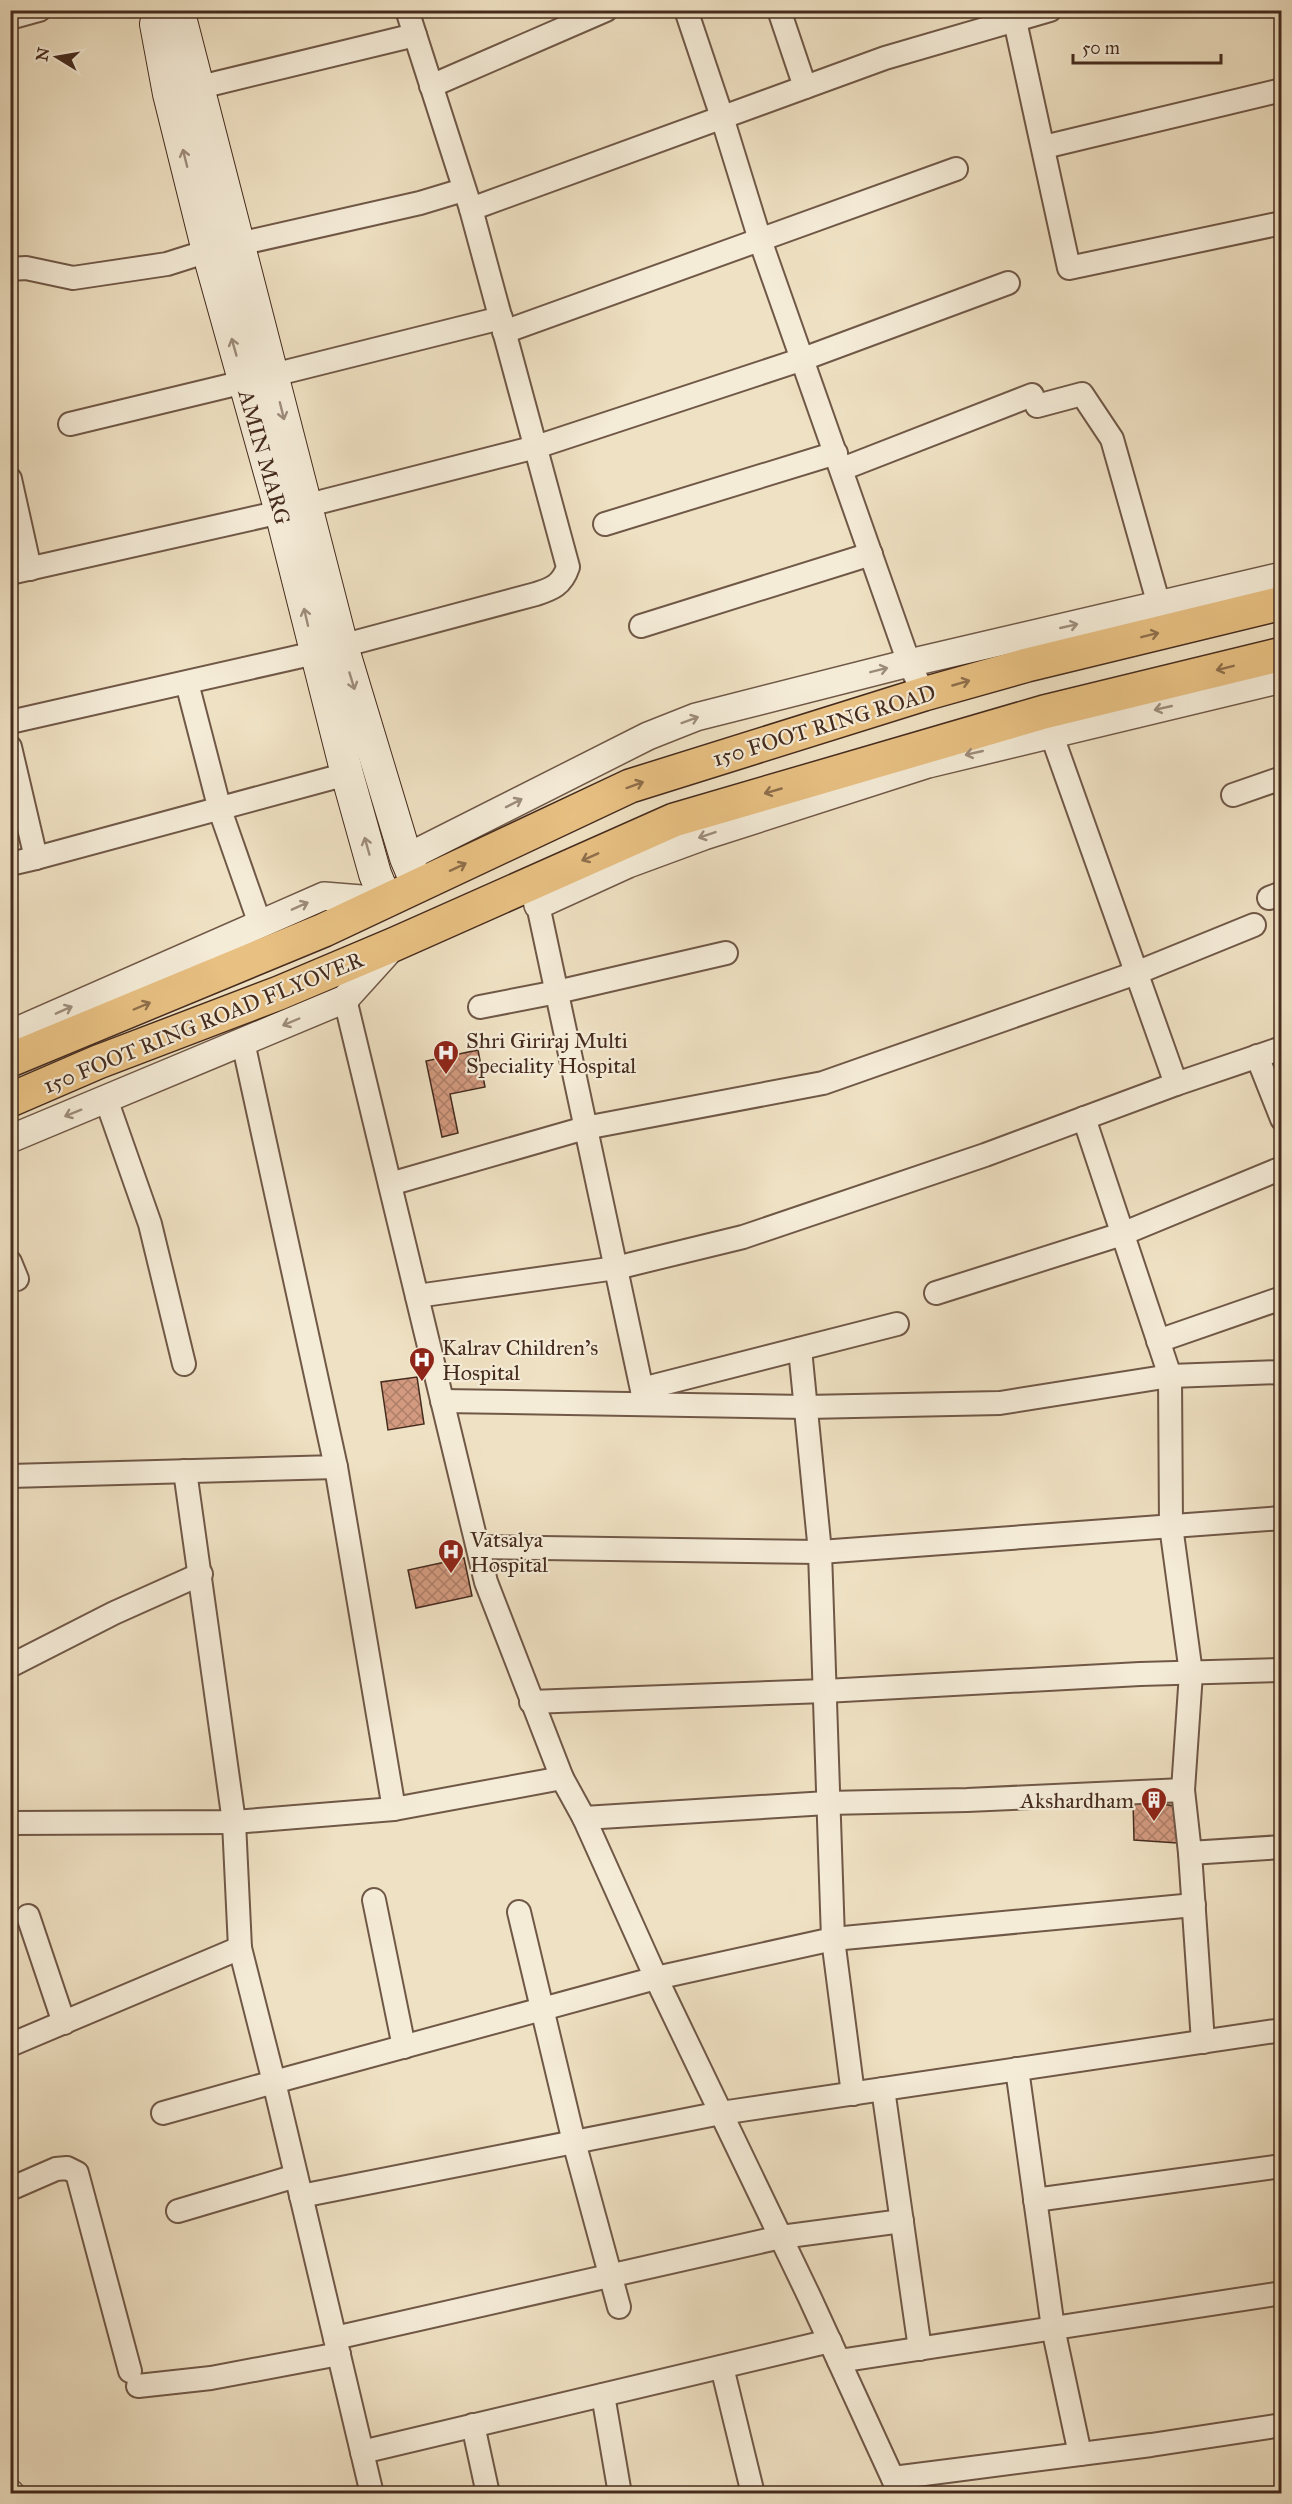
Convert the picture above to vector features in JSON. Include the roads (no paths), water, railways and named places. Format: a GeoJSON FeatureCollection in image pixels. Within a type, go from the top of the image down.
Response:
{"type":"FeatureCollection","features":[{"type":"Feature","properties":{"kind":"highway","name":"150 FOOT RING ROAD"},"geometry":{"type":"LineString","coordinates":[[386,901],[412,872],[630,786],[924,694],[1027,665],[1281,603]]}},
{"type":"Feature","properties":{"kind":"highway"},"geometry":{"type":"LineString","coordinates":[[395,944],[536,893],[674,820],[1280,664]]}},
{"type":"Feature","properties":{"kind":"highway","name":"150 FOOT RING ROAD FLYOVER"},"geometry":{"type":"LineString","coordinates":[[10,1060],[265,938],[324,930],[386,901]]}},
{"type":"Feature","properties":{"kind":"highway","name":"150 FOOT RING ROAD FLYOVER"},"geometry":{"type":"LineString","coordinates":[[10,1100],[98,1062],[279,993],[395,944]]}},
{"type":"Feature","properties":{"kind":"main road","name":"AMIN MARG"},"geometry":{"type":"LineString","coordinates":[[159,10],[156,24],[169,94],[223,248],[258,378],[328,650],[346,774],[375,874],[386,901]]}},
{"type":"Feature","properties":{"kind":"main road","name":"AMIN MARG"},"geometry":{"type":"LineString","coordinates":[[174,10],[181,21],[196,88],[223,248]]}},
{"type":"Feature","properties":{"kind":"main road","name":"AMIN MARG"},"geometry":{"type":"LineString","coordinates":[[328,650],[412,872]]}},
{"type":"Feature","properties":{"kind":"street"},"geometry":{"type":"LineString","coordinates":[[10,18],[39,10]]}},
{"type":"Feature","properties":{"kind":"street"},"geometry":{"type":"LineString","coordinates":[[10,722],[328,650],[536,594],[554,588],[564,578],[568,567],[503,325],[467,199],[407,10]]}},
{"type":"Feature","properties":{"kind":"street"},"geometry":{"type":"LineString","coordinates":[[431,86],[559,20],[606,10]]}},
{"type":"Feature","properties":{"kind":"street"},"geometry":{"type":"LineString","coordinates":[[686,10],[760,240],[909,663],[924,694]]}},
{"type":"Feature","properties":{"kind":"street"},"geometry":{"type":"LineString","coordinates":[[778,10],[805,87]]}},
{"type":"Feature","properties":{"kind":"street"},"geometry":{"type":"LineString","coordinates":[[10,269],[26,268],[73,278],[167,264],[223,248],[420,203],[467,199],[722,117],[885,58],[1050,10]]}},
{"type":"Feature","properties":{"kind":"street"},"geometry":{"type":"LineString","coordinates":[[1015,21],[1069,268],[1281,223]]}},
{"type":"Feature","properties":{"kind":"street"},"geometry":{"type":"LineString","coordinates":[[196,88],[415,35]]}},
{"type":"Feature","properties":{"kind":"street"},"geometry":{"type":"LineString","coordinates":[[1044,147],[1281,90]]}},
{"type":"Feature","properties":{"kind":"street"},"geometry":{"type":"LineString","coordinates":[[70,424],[258,378],[503,325],[760,240],[956,169]]}},
{"type":"Feature","properties":{"kind":"street"},"geometry":{"type":"LineString","coordinates":[[10,479],[20,571],[293,509],[536,447],[803,359],[1008,283]]}},
{"type":"Feature","properties":{"kind":"street"},"geometry":{"type":"LineString","coordinates":[[605,524],[839,461],[1034,400],[1082,394],[1112,439],[1159,605]]}},
{"type":"Feature","properties":{"kind":"street"},"geometry":{"type":"LineString","coordinates":[[642,626],[871,554]]}},
{"type":"Feature","properties":{"kind":"street"},"geometry":{"type":"LineString","coordinates":[[412,872],[648,736],[696,717],[909,663],[1281,576]]}},
{"type":"Feature","properties":{"kind":"street"},"geometry":{"type":"LineString","coordinates":[[10,1034],[265,938],[220,810],[187,683]]}},
{"type":"Feature","properties":{"kind":"street"},"geometry":{"type":"LineString","coordinates":[[1048,723],[1176,1084]]}},
{"type":"Feature","properties":{"kind":"street"},"geometry":{"type":"LineString","coordinates":[[10,747],[36,858]]}},
{"type":"Feature","properties":{"kind":"street"},"geometry":{"type":"LineString","coordinates":[[10,864],[220,810],[346,774]]}},
{"type":"Feature","properties":{"kind":"street"},"geometry":{"type":"LineString","coordinates":[[1233,795],[1281,778]]}},
{"type":"Feature","properties":{"kind":"street"},"geometry":{"type":"LineString","coordinates":[[536,893],[643,1397]]}},
{"type":"Feature","properties":{"kind":"street"},"geometry":{"type":"LineString","coordinates":[[390,1184],[585,1128],[823,1083],[1136,973],[1254,925]]}},
{"type":"Feature","properties":{"kind":"street"},"geometry":{"type":"LineString","coordinates":[[10,1139],[345,999],[395,944]]}},
{"type":"Feature","properties":{"kind":"street"},"geometry":{"type":"LineString","coordinates":[[480,1007],[726,953]]}},
{"type":"Feature","properties":{"kind":"street"},"geometry":{"type":"LineString","coordinates":[[345,999],[486,1582],[562,1779],[584,1818],[656,1978],[781,2237],[897,2486],[1080,2454],[1281,2425]]}},
{"type":"Feature","properties":{"kind":"street"},"geometry":{"type":"LineString","coordinates":[[243,1042],[336,1467],[394,1809]]}},
{"type":"Feature","properties":{"kind":"street"},"geometry":{"type":"LineString","coordinates":[[417,1296],[616,1268],[743,1237],[985,1155],[1176,1084],[1281,1048]]}},
{"type":"Feature","properties":{"kind":"street"},"geometry":{"type":"LineString","coordinates":[[1257,1056],[1281,1119]]}},
{"type":"Feature","properties":{"kind":"street"},"geometry":{"type":"LineString","coordinates":[[106,1099],[150,1224],[184,1364]]}},
{"type":"Feature","properties":{"kind":"street"},"geometry":{"type":"LineString","coordinates":[[1084,1118],[1170,1376],[1171,1526],[1191,1673],[1183,1790],[1190,1853],[1203,2042]]}},
{"type":"Feature","properties":{"kind":"street"},"geometry":{"type":"LineString","coordinates":[[936,1293],[1122,1234],[1281,1167]]}},
{"type":"Feature","properties":{"kind":"street"},"geometry":{"type":"LineString","coordinates":[[1158,1341],[1281,1298]]}},
{"type":"Feature","properties":{"kind":"street"},"geometry":{"type":"LineString","coordinates":[[643,1397],[800,1349],[897,1324]]}},
{"type":"Feature","properties":{"kind":"street"},"geometry":{"type":"LineString","coordinates":[[800,1349],[820,1552],[833,1939],[853,2094]]}},
{"type":"Feature","properties":{"kind":"street"},"geometry":{"type":"LineString","coordinates":[[442,1401],[643,1397],[806,1407],[1000,1403],[1170,1376],[1281,1372]]}},
{"type":"Feature","properties":{"kind":"street"},"geometry":{"type":"LineString","coordinates":[[11,1473],[336,1467]]}},
{"type":"Feature","properties":{"kind":"street"},"geometry":{"type":"LineString","coordinates":[[185,1471],[234,1822],[240,1948],[372,2493]]}},
{"type":"Feature","properties":{"kind":"street"},"geometry":{"type":"LineString","coordinates":[[478,1547],[820,1552],[1281,1518]]}},
{"type":"Feature","properties":{"kind":"street"},"geometry":{"type":"LineString","coordinates":[[10,1666],[114,1613],[201,1574]]}},
{"type":"Feature","properties":{"kind":"street"},"geometry":{"type":"LineString","coordinates":[[531,1702],[1281,1670]]}},
{"type":"Feature","properties":{"kind":"street"},"geometry":{"type":"LineString","coordinates":[[10,1824],[234,1822],[394,1809],[562,1779]]}},
{"type":"Feature","properties":{"kind":"street"},"geometry":{"type":"LineString","coordinates":[[584,1818],[827,1803],[967,1800],[1183,1790]]}},
{"type":"Feature","properties":{"kind":"street"},"geometry":{"type":"LineString","coordinates":[[1190,1853],[1281,1847]]}},
{"type":"Feature","properties":{"kind":"street"},"geometry":{"type":"LineString","coordinates":[[374,1899],[405,2047]]}},
{"type":"Feature","properties":{"kind":"street"},"geometry":{"type":"LineString","coordinates":[[163,2112],[656,1978],[833,1939],[1194,1905]]}},
{"type":"Feature","properties":{"kind":"street"},"geometry":{"type":"LineString","coordinates":[[519,1912],[574,2142],[619,2307]]}},
{"type":"Feature","properties":{"kind":"street"},"geometry":{"type":"LineString","coordinates":[[28,1916],[64,2023]]}},
{"type":"Feature","properties":{"kind":"street"},"geometry":{"type":"LineString","coordinates":[[10,2045],[240,1948]]}},
{"type":"Feature","properties":{"kind":"street"},"geometry":{"type":"LineString","coordinates":[[178,2211],[298,2186],[574,2142],[721,2113],[1281,2030]]}},
{"type":"Feature","properties":{"kind":"street"},"geometry":{"type":"LineString","coordinates":[[1017,2069],[1053,2328],[1080,2454]]}},
{"type":"Feature","properties":{"kind":"street"},"geometry":{"type":"LineString","coordinates":[[883,2089],[920,2349]]}},
{"type":"Feature","properties":{"kind":"street"},"geometry":{"type":"LineString","coordinates":[[1035,2200],[1281,2166]]}},
{"type":"Feature","properties":{"kind":"street"},"geometry":{"type":"LineString","coordinates":[[10,2189],[57,2169],[67,2168],[76,2173],[134,2378],[211,2378],[781,2237],[902,2221]]}},
{"type":"Feature","properties":{"kind":"street"},"geometry":{"type":"LineString","coordinates":[[362,2452],[722,2367],[834,2351],[920,2349],[1281,2294]]}},
{"type":"Feature","properties":{"kind":"street"},"geometry":{"type":"LineString","coordinates":[[722,2367],[753,2493]]}},
{"type":"Feature","properties":{"kind":"street"},"geometry":{"type":"LineString","coordinates":[[603,2395],[620,2493]]}},
{"type":"Feature","properties":{"kind":"street"},"geometry":{"type":"LineString","coordinates":[[472,2426],[488,2493]]}},
{"type":"Feature","properties":{"kind":"place","name":"Shri Giriraj Multi Speciality Hospital"},"geometry":{"type":"Point","coordinates":[446,1076]}},
{"type":"Feature","properties":{"kind":"place","name":"Kalrav Children's Hospital"},"geometry":{"type":"Point","coordinates":[422,1383]}},
{"type":"Feature","properties":{"kind":"place","name":"Vatsalya Hospital"},"geometry":{"type":"Point","coordinates":[451,1575]}},
{"type":"Feature","properties":{"kind":"place","name":"Akshardham"},"geometry":{"type":"Point","coordinates":[1154,1823]}}]}
